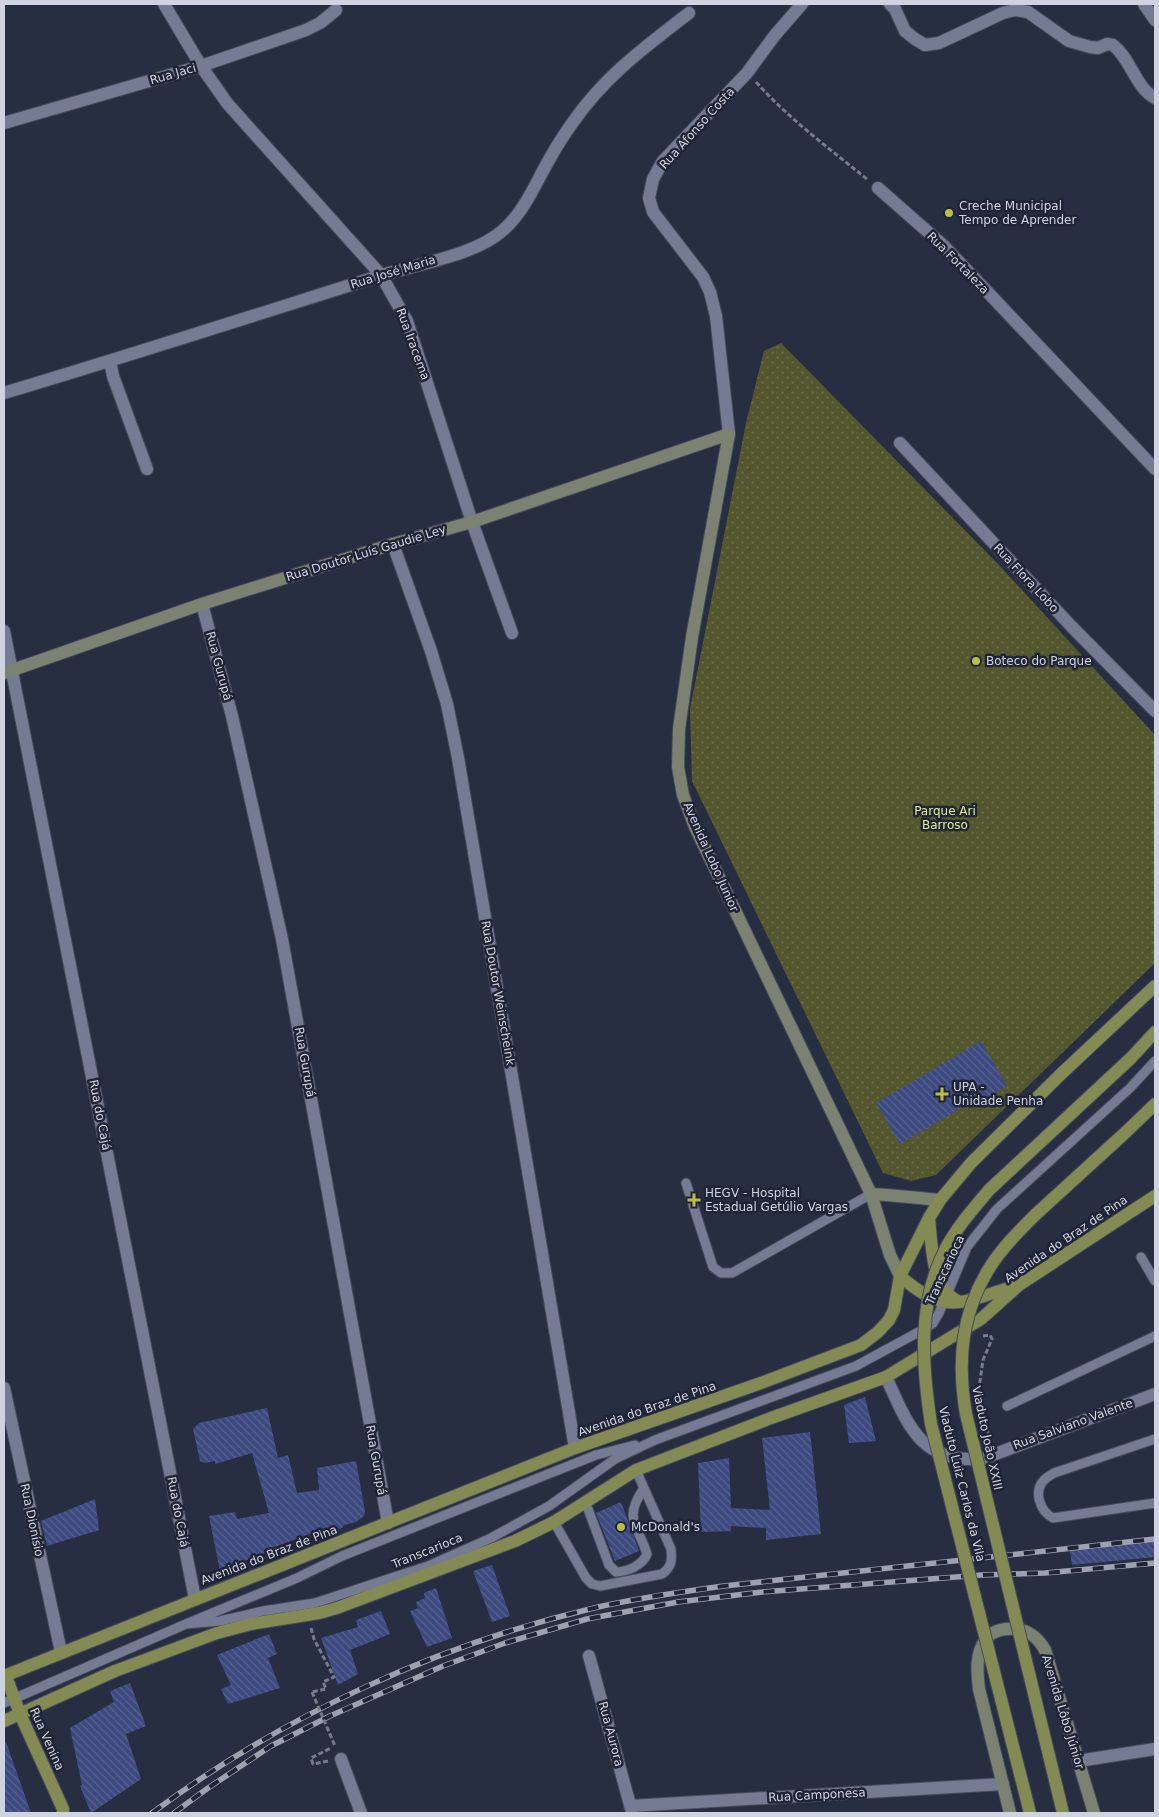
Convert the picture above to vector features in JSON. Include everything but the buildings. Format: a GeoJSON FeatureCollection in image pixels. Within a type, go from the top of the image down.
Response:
{"type":"FeatureCollection","features":[{"type":"Feature","properties":{"kind":"main road","name":"Avenida do Braz de Pina"},"geometry":{"type":"LineString","coordinates":[[5,1676],[575,1448],[761,1383],[861,1345],[878,1332],[894,1310],[900,1276],[940,1200],[971,1163],[1155,986]]}},
{"type":"Feature","properties":{"kind":"main road","name":"Viaduto Luiz Carlos da Vila"},"geometry":{"type":"LineString","coordinates":[[1030,1813],[931,1424],[927,1395],[923,1330],[934,1279],[946,1249],[959,1228],[989,1190],[1131,1058],[1155,1032]]}},
{"type":"Feature","properties":{"kind":"main road","name":"Viaduto João XXIII"},"geometry":{"type":"LineString","coordinates":[[1063,1813],[966,1414],[962,1389],[963,1335],[969,1311],[990,1267],[1015,1235],[1155,1104]]}},
{"type":"Feature","properties":{"kind":"main road","name":"Avenida do Braz de Pina"},"geometry":{"type":"LineString","coordinates":[[4,1721],[115,1671],[217,1633],[251,1624],[337,1608],[515,1541],[554,1522],[636,1470],[771,1418],[886,1377],[981,1319],[1019,1285],[1155,1196]]}},
{"type":"Feature","properties":{"kind":"main road"},"geometry":{"type":"LineString","coordinates":[[929,1218],[936,1270],[946,1298]]}},
{"type":"Feature","properties":{"kind":"main road"},"geometry":{"type":"LineString","coordinates":[[900,1276],[925,1295],[959,1302],[1019,1285]]}},
{"type":"Feature","properties":{"kind":"main road","name":"Rua Venina"},"geometry":{"type":"LineString","coordinates":[[5,1676],[9,1701],[20,1714],[63,1809],[63,1813]]}},
{"type":"Feature","properties":{"kind":"street","name":"Rua Iracema"},"geometry":{"type":"LineString","coordinates":[[164,4],[201,66],[227,103],[381,275],[407,321],[472,522],[512,633]]}},
{"type":"Feature","properties":{"kind":"street","name":"Rua Afonso Costa"},"geometry":{"type":"LineString","coordinates":[[729,434],[716,316],[710,292],[703,277],[653,212],[649,198],[653,179],[663,161],[747,73],[775,35],[802,4]]}},
{"type":"Feature","properties":{"kind":"street"},"geometry":{"type":"LineString","coordinates":[[890,4],[906,31],[915,39],[925,44],[939,43],[1003,13],[1015,10],[1028,12],[1069,41],[1098,48],[1107,44],[1113,44],[1126,58],[1142,86],[1155,98]]}},
{"type":"Feature","properties":{"kind":"street"},"geometry":{"type":"LineString","coordinates":[[1144,4],[1155,20]]}},
{"type":"Feature","properties":{"kind":"street","name":"Rua Jaci"},"geometry":{"type":"LineString","coordinates":[[4,123],[201,66],[306,30],[320,23],[336,10]]}},
{"type":"Feature","properties":{"kind":"street","name":"Rua José Maria"},"geometry":{"type":"LineString","coordinates":[[4,393],[381,275],[462,252],[485,243],[502,231],[521,211],[553,152],[599,88],[642,49],[689,13]]}},
{"type":"Feature","properties":{"kind":"street","name":"Rua Fortaleza"},"geometry":{"type":"LineString","coordinates":[[878,188],[944,246],[1155,469]]}},
{"type":"Feature","properties":{"kind":"street"},"geometry":{"type":"LineString","coordinates":[[110,361],[113,376],[147,469]]}},
{"type":"Feature","properties":{"kind":"street","name":"Rua Doutor Luís Gaudie Ley"},"geometry":{"type":"LineString","coordinates":[[8,672],[202,604],[393,544],[472,522],[729,434]]}},
{"type":"Feature","properties":{"kind":"street","name":"Avenida Lobo Junior"},"geometry":{"type":"LineString","coordinates":[[729,434],[692,637],[679,729],[678,767],[683,795],[695,827],[871,1194],[890,1255],[900,1276]]}},
{"type":"Feature","properties":{"kind":"street","name":"Rua Flora Lobo"},"geometry":{"type":"LineString","coordinates":[[900,443],[1072,627],[1155,711]]}},
{"type":"Feature","properties":{"kind":"street","name":"Rua Doutor Weinscheink"},"geometry":{"type":"LineString","coordinates":[[393,544],[431,651],[446,704],[458,758],[575,1448]]}},
{"type":"Feature","properties":{"kind":"street","name":"Rua Gurupá"},"geometry":{"type":"LineString","coordinates":[[202,604],[232,716],[282,939],[388,1523]]}},
{"type":"Feature","properties":{"kind":"street","name":"Rua do Cajá"},"geometry":{"type":"LineString","coordinates":[[4,630],[8,672],[195,1599]]}},
{"type":"Feature","properties":{"kind":"street"},"geometry":{"type":"LineString","coordinates":[[871,1194],[940,1200]]}},
{"type":"Feature","properties":{"kind":"street","name":"Rua Salviano Valente"},"geometry":{"type":"LineString","coordinates":[[886,1377],[915,1434],[928,1446],[944,1456],[963,1460],[982,1459],[1155,1394]]}},
{"type":"Feature","properties":{"kind":"street","name":"Rua Dionísio"},"geometry":{"type":"LineString","coordinates":[[4,1388],[61,1652]]}},
{"type":"Feature","properties":{"kind":"street","name":"Avenida Lôbo Júnior"},"geometry":{"type":"LineString","coordinates":[[1010,1813],[979,1689],[977,1669],[980,1651],[986,1638],[998,1630],[1014,1628],[1022,1629],[1039,1640],[1045,1650],[1094,1813]]}},
{"type":"Feature","properties":{"kind":"street","name":"Rua Aurora"},"geometry":{"type":"LineString","coordinates":[[589,1656],[632,1810]]}},
{"type":"Feature","properties":{"kind":"street"},"geometry":{"type":"LineString","coordinates":[[1078,1761],[1155,1749]]}},
{"type":"Feature","properties":{"kind":"street"},"geometry":{"type":"LineString","coordinates":[[341,1759],[361,1813]]}},
{"type":"Feature","properties":{"kind":"street","name":"Rua Camponesa"},"geometry":{"type":"LineString","coordinates":[[632,1810],[1003,1784]]}},
{"type":"Feature","properties":{"kind":"lane","name":"Transcarioca"},"geometry":{"type":"LineString","coordinates":[[186,1624],[220,1621],[263,1611],[315,1603],[428,1566],[491,1538],[549,1506],[615,1459],[655,1440],[856,1366],[926,1328],[932,1323],[946,1298],[967,1247],[997,1209],[1130,1088],[1155,1061]]}},
{"type":"Feature","properties":{"kind":"lane"},"geometry":{"type":"LineString","coordinates":[[686,1183],[714,1266],[721,1273],[732,1273],[871,1194]]}},
{"type":"Feature","properties":{"kind":"lane"},"geometry":{"type":"LineString","coordinates":[[1141,1257],[1155,1281]]}},
{"type":"Feature","properties":{"kind":"lane"},"geometry":{"type":"LineString","coordinates":[[1008,1406],[1155,1336]]}},
{"type":"Feature","properties":{"kind":"lane"},"geometry":{"type":"LineString","coordinates":[[1155,1439],[1054,1473],[1043,1481],[1039,1491],[1041,1508],[1053,1518],[1155,1503]]}},
{"type":"Feature","properties":{"kind":"lane","name":"Transcarioca"},"geometry":{"type":"LineString","coordinates":[[9,1701],[297,1578],[342,1556],[596,1455],[655,1440]]}},
{"type":"Feature","properties":{"kind":"lane"},"geometry":{"type":"LineString","coordinates":[[554,1522],[586,1578],[592,1584],[600,1586],[662,1574],[668,1570],[672,1562],[671,1549],[636,1470]]}},
{"type":"Feature","properties":{"kind":"lane"},"geometry":{"type":"LineString","coordinates":[[585,1501],[609,1565],[616,1572],[622,1572],[640,1564],[647,1554],[632,1518],[632,1509],[644,1488]]}},
{"type":"Feature","properties":{"kind":"path"},"geometry":{"type":"LineString","coordinates":[[747,73],[772,100],[878,188]]}},
{"type":"Feature","properties":{"kind":"path"},"geometry":{"type":"LineString","coordinates":[[307,1615],[314,1639],[334,1677],[323,1682],[326,1689],[312,1692],[335,1746],[311,1758],[313,1764],[341,1759]]}},
{"type":"Feature","properties":{"kind":"green space","name":"Parque Ari Barroso"},"geometry":{"type":"Polygon","coordinates":[[[781,343],[1000,566],[1155,735],[1155,963],[936,1175],[911,1181],[883,1173],[692,781],[690,709],[746,423],[764,351],[781,343]]]}},
{"type":"Feature","properties":{"kind":"railway"},"geometry":{"type":"LineString","coordinates":[[152,1813],[202,1778],[253,1746],[362,1688],[476,1642],[535,1623],[626,1601],[724,1586],[1155,1539]]}},
{"type":"Feature","properties":{"kind":"railway"},"geometry":{"type":"LineString","coordinates":[[174,1813],[271,1746],[330,1716],[443,1666],[505,1643],[587,1619],[678,1602],[762,1592],[982,1575],[1045,1573],[1155,1563]]}},
{"type":"Feature","properties":{"kind":"place","name":"Creche Municipal Tempo de Aprender"},"geometry":{"type":"Point","coordinates":[949,213]}},
{"type":"Feature","properties":{"kind":"place","name":"Boteco do Parque"},"geometry":{"type":"Point","coordinates":[976,661]}},
{"type":"Feature","properties":{"kind":"place","name":"UPA - Unidade Penha"},"geometry":{"type":"Point","coordinates":[942,1094]}},
{"type":"Feature","properties":{"kind":"place","name":"HEGV - Hospital Estadual Getúlio Vargas"},"geometry":{"type":"Point","coordinates":[694,1200]}},
{"type":"Feature","properties":{"kind":"place","name":"McDonald's"},"geometry":{"type":"Point","coordinates":[621,1527]}}]}
